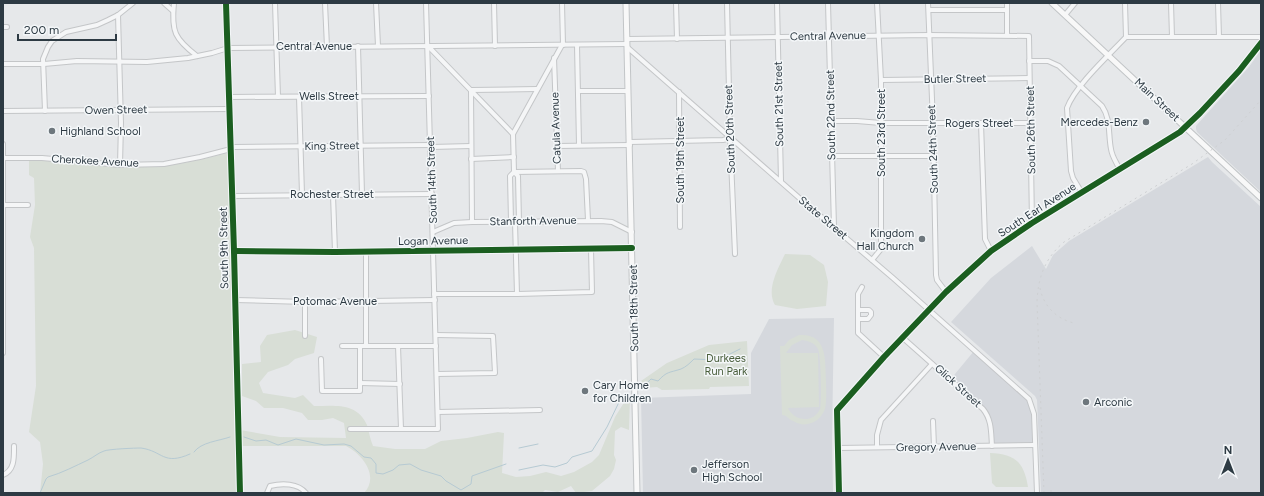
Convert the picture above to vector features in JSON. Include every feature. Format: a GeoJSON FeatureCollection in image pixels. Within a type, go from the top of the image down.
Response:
{"type":"FeatureCollection","features":[{"type":"Feature","properties":{"kind":"main road","name":"South 18th Street"},"geometry":{"type":"LineString","coordinates":[[626,3],[637,493]]}},
{"type":"Feature","properties":{"kind":"main road","name":"Main Street"},"geometry":{"type":"LineString","coordinates":[[1052,3],[1261,198]]}},
{"type":"Feature","properties":{"kind":"street"},"geometry":{"type":"LineString","coordinates":[[46,111],[43,59],[48,47],[58,36],[71,30],[97,25],[118,15],[134,3]]}},
{"type":"Feature","properties":{"kind":"street"},"geometry":{"type":"LineString","coordinates":[[164,3],[173,11]]}},
{"type":"Feature","properties":{"kind":"street"},"geometry":{"type":"LineString","coordinates":[[174,3],[174,31],[177,38],[197,56]]}},
{"type":"Feature","properties":{"kind":"street","name":"South 9th Street"},"geometry":{"type":"LineString","coordinates":[[226,3],[232,148],[240,493]]}},
{"type":"Feature","properties":{"kind":"street"},"geometry":{"type":"LineString","coordinates":[[275,3],[278,97]]}},
{"type":"Feature","properties":{"kind":"street"},"geometry":{"type":"LineString","coordinates":[[325,3],[327,47]]}},
{"type":"Feature","properties":{"kind":"street"},"geometry":{"type":"LineString","coordinates":[[376,3],[378,46]]}},
{"type":"Feature","properties":{"kind":"street","name":"South 14th Street"},"geometry":{"type":"LineString","coordinates":[[401,429],[438,429],[426,3]]}},
{"type":"Feature","properties":{"kind":"street"},"geometry":{"type":"LineString","coordinates":[[494,3],[495,46]]}},
{"type":"Feature","properties":{"kind":"street"},"geometry":{"type":"LineString","coordinates":[[516,294],[515,222],[510,176],[514,172],[513,134],[562,45],[562,3]]}},
{"type":"Feature","properties":{"kind":"street"},"geometry":{"type":"LineString","coordinates":[[676,3],[678,39]]}},
{"type":"Feature","properties":{"kind":"street","name":"South 20th Street"},"geometry":{"type":"LineString","coordinates":[[727,3],[730,136],[735,254]]}},
{"type":"Feature","properties":{"kind":"street","name":"South 21st Street"},"geometry":{"type":"LineString","coordinates":[[776,3],[781,181]]}},
{"type":"Feature","properties":{"kind":"street","name":"South 22nd Street"},"geometry":{"type":"LineString","coordinates":[[828,3],[834,227]]}},
{"type":"Feature","properties":{"kind":"street","name":"South 23rd Street"},"geometry":{"type":"LineString","coordinates":[[872,260],[881,249],[881,80],[877,3]]}},
{"type":"Feature","properties":{"kind":"street","name":"South 24th Street"},"geometry":{"type":"LineString","coordinates":[[928,3],[934,156],[936,275],[937,280],[946,292]]}},
{"type":"Feature","properties":{"kind":"street"},"geometry":{"type":"LineString","coordinates":[[1007,3],[1007,35]]}},
{"type":"Feature","properties":{"kind":"street"},"geometry":{"type":"LineString","coordinates":[[1065,15],[1075,3]]}},
{"type":"Feature","properties":{"kind":"street"},"geometry":{"type":"LineString","coordinates":[[1082,193],[1073,178],[1071,171],[1068,108],[1070,100],[1081,86],[1126,37],[1125,3]]}},
{"type":"Feature","properties":{"kind":"street"},"geometry":{"type":"LineString","coordinates":[[1171,3],[1172,37]]}},
{"type":"Feature","properties":{"kind":"street"},"geometry":{"type":"LineString","coordinates":[[1218,3],[1219,37]]}},
{"type":"Feature","properties":{"kind":"street"},"geometry":{"type":"LineString","coordinates":[[929,10],[1007,10]]}},
{"type":"Feature","properties":{"kind":"street"},"geometry":{"type":"LineString","coordinates":[[118,15],[120,165]]}},
{"type":"Feature","properties":{"kind":"street","name":"Central Avenue"},"geometry":{"type":"LineString","coordinates":[[3,64],[147,62],[197,56],[228,48],[577,45],[678,39],[778,37],[929,35],[1029,36]]}},
{"type":"Feature","properties":{"kind":"street","name":"South 26th Street"},"geometry":{"type":"LineString","coordinates":[[1029,36],[1032,223]]}},
{"type":"Feature","properties":{"kind":"street"},"geometry":{"type":"LineString","coordinates":[[1126,37],[1261,37]]}},
{"type":"Feature","properties":{"kind":"street","name":"South Earl Avenue"},"geometry":{"type":"LineString","coordinates":[[838,448],[837,410],[884,357],[946,292],[991,251],[1032,223],[1180,132],[1240,71],[1261,42]]}},
{"type":"Feature","properties":{"kind":"street","name":"State Street"},"geometry":{"type":"LineString","coordinates":[[627,43],[679,92],[930,310],[1026,396],[1029,399],[1034,414],[1035,445]]}},
{"type":"Feature","properties":{"kind":"street"},"geometry":{"type":"LineString","coordinates":[[577,45],[579,145]]}},
{"type":"Feature","properties":{"kind":"street"},"geometry":{"type":"LineString","coordinates":[[358,46],[362,145],[362,194]]}},
{"type":"Feature","properties":{"kind":"street"},"geometry":{"type":"LineString","coordinates":[[428,46],[513,134]]}},
{"type":"Feature","properties":{"kind":"street","name":"Catula Avenue"},"geometry":{"type":"LineString","coordinates":[[554,58],[558,171],[581,171],[586,175],[588,220]]}},
{"type":"Feature","properties":{"kind":"street"},"geometry":{"type":"LineString","coordinates":[[1029,61],[1048,61],[1059,66],[1102,106],[1105,110],[1109,126],[1112,154],[1120,170]]}},
{"type":"Feature","properties":{"kind":"street","name":"Butler Street"},"geometry":{"type":"LineString","coordinates":[[881,80],[1029,78]]}},
{"type":"Feature","properties":{"kind":"street"},"geometry":{"type":"LineString","coordinates":[[471,90],[537,90]]}},
{"type":"Feature","properties":{"kind":"street"},"geometry":{"type":"LineString","coordinates":[[471,90],[472,222]]}},
{"type":"Feature","properties":{"kind":"street"},"geometry":{"type":"LineString","coordinates":[[578,91],[628,91]]}},
{"type":"Feature","properties":{"kind":"street","name":"South 19th Street"},"geometry":{"type":"LineString","coordinates":[[679,92],[680,227]]}},
{"type":"Feature","properties":{"kind":"street"},"geometry":{"type":"LineString","coordinates":[[299,96],[302,194]]}},
{"type":"Feature","properties":{"kind":"street","name":"Wells Street"},"geometry":{"type":"LineString","coordinates":[[229,97],[429,96]]}},
{"type":"Feature","properties":{"kind":"street","name":"Owen Street"},"geometry":{"type":"LineString","coordinates":[[3,111],[230,109]]}},
{"type":"Feature","properties":{"kind":"street","name":"Rogers Street"},"geometry":{"type":"LineString","coordinates":[[831,121],[881,123],[1031,123]]}},
{"type":"Feature","properties":{"kind":"street"},"geometry":{"type":"LineString","coordinates":[[981,123],[984,239],[991,251]]}},
{"type":"Feature","properties":{"kind":"street"},"geometry":{"type":"LineString","coordinates":[[557,146],[723,140],[730,136]]}},
{"type":"Feature","properties":{"kind":"street"},"geometry":{"type":"LineString","coordinates":[[3,144],[3,353]]}},
{"type":"Feature","properties":{"kind":"street","name":"King Street"},"geometry":{"type":"LineString","coordinates":[[232,148],[362,145],[471,146]]}},
{"type":"Feature","properties":{"kind":"street","name":"Cherokee Avenue"},"geometry":{"type":"LineString","coordinates":[[3,158],[42,158],[120,165],[164,164],[200,157],[232,148]]}},
{"type":"Feature","properties":{"kind":"street"},"geometry":{"type":"LineString","coordinates":[[832,156],[934,156]]}},
{"type":"Feature","properties":{"kind":"street"},"geometry":{"type":"LineString","coordinates":[[471,159],[514,158]]}},
{"type":"Feature","properties":{"kind":"street"},"geometry":{"type":"LineString","coordinates":[[514,172],[558,171]]}},
{"type":"Feature","properties":{"kind":"street"},"geometry":{"type":"LineString","coordinates":[[514,172],[518,176],[515,222]]}},
{"type":"Feature","properties":{"kind":"street","name":"Rochester Street"},"geometry":{"type":"LineString","coordinates":[[232,196],[302,194],[432,194]]}},
{"type":"Feature","properties":{"kind":"street"},"geometry":{"type":"LineString","coordinates":[[333,195],[335,252]]}},
{"type":"Feature","properties":{"kind":"street"},"geometry":{"type":"LineString","coordinates":[[3,205],[28,205]]}},
{"type":"Feature","properties":{"kind":"street","name":"Stanforth Avenue"},"geometry":{"type":"LineString","coordinates":[[433,232],[454,224],[472,222],[588,220],[612,222],[632,232]]}},
{"type":"Feature","properties":{"kind":"street","name":"Logan Avenue"},"geometry":{"type":"LineString","coordinates":[[234,251],[335,252],[632,248]]}},
{"type":"Feature","properties":{"kind":"street"},"geometry":{"type":"LineString","coordinates":[[434,294],[592,292],[591,249]]}},
{"type":"Feature","properties":{"kind":"street"},"geometry":{"type":"LineString","coordinates":[[366,251],[366,346]]}},
{"type":"Feature","properties":{"kind":"street"},"geometry":{"type":"LineString","coordinates":[[862,287],[858,294],[858,333],[884,357]]}},
{"type":"Feature","properties":{"kind":"street","name":"Potomac Avenue"},"geometry":{"type":"LineString","coordinates":[[235,300],[305,302],[435,300]]}},
{"type":"Feature","properties":{"kind":"street"},"geometry":{"type":"LineString","coordinates":[[305,302],[306,336]]}},
{"type":"Feature","properties":{"kind":"street"},"geometry":{"type":"LineString","coordinates":[[858,310],[869,310],[872,316],[868,320],[858,319]]}},
{"type":"Feature","properties":{"kind":"street"},"geometry":{"type":"LineString","coordinates":[[436,335],[493,336],[494,373],[437,374]]}},
{"type":"Feature","properties":{"kind":"street","name":"Glick Street"},"geometry":{"type":"LineString","coordinates":[[903,338],[983,409],[989,418],[991,425],[992,446]]}},
{"type":"Feature","properties":{"kind":"street"},"geometry":{"type":"LineString","coordinates":[[342,346],[436,346]]}},
{"type":"Feature","properties":{"kind":"street"},"geometry":{"type":"LineString","coordinates":[[322,359],[322,391],[360,391],[360,346]]}},
{"type":"Feature","properties":{"kind":"street"},"geometry":{"type":"LineString","coordinates":[[350,429],[401,429],[398,346]]}},
{"type":"Feature","properties":{"kind":"street"},"geometry":{"type":"LineString","coordinates":[[877,447],[877,435],[880,420],[932,364]]}},
{"type":"Feature","properties":{"kind":"street"},"geometry":{"type":"LineString","coordinates":[[360,383],[400,384]]}},
{"type":"Feature","properties":{"kind":"street"},"geometry":{"type":"LineString","coordinates":[[438,412],[540,410]]}},
{"type":"Feature","properties":{"kind":"street"},"geometry":{"type":"LineString","coordinates":[[933,421],[934,447]]}},
{"type":"Feature","properties":{"kind":"street"},"geometry":{"type":"LineString","coordinates":[[1035,445],[1038,493]]}},
{"type":"Feature","properties":{"kind":"street","name":"Gregory Avenue"},"geometry":{"type":"LineString","coordinates":[[838,448],[1035,445]]}},
{"type":"Feature","properties":{"kind":"street"},"geometry":{"type":"LineString","coordinates":[[3,474],[10,471],[12,466],[14,446]]}},
{"type":"Feature","properties":{"kind":"street"},"geometry":{"type":"LineString","coordinates":[[838,448],[839,493]]}},
{"type":"Feature","properties":{"kind":"street"},"geometry":{"type":"LineString","coordinates":[[267,493],[270,486],[289,485],[300,487],[306,493]]}},
{"type":"Feature","properties":{"kind":"shaded area"},"geometry":{"type":"Polygon","coordinates":[[[1261,50],[1261,192],[1197,132],[1196,126],[1249,67],[1261,50]]]}},
{"type":"Feature","properties":{"kind":"shaded area"},"geometry":{"type":"Polygon","coordinates":[[[1208,157],[1261,207],[1261,493],[1041,493],[1037,400],[1035,396],[951,322],[991,278],[1032,246],[1046,269],[1053,255],[1069,241],[1208,157]]]}},
{"type":"Feature","properties":{"kind":"shaded area"},"geometry":{"type":"Polygon","coordinates":[[[834,318],[832,437],[833,493],[643,493],[641,398],[751,394],[751,353],[769,319],[834,318]]]}},
{"type":"Feature","properties":{"kind":"shaded area"},"geometry":{"type":"Polygon","coordinates":[[[974,351],[1026,396],[1032,407],[1035,445],[992,446],[986,413],[950,380],[974,351]]]}},
{"type":"Feature","properties":{"kind":"green space"},"geometry":{"type":"Polygon","coordinates":[[[228,153],[236,493],[40,493],[43,464],[40,442],[29,432],[36,386],[34,248],[30,237],[35,205],[34,178],[29,175],[29,159],[152,167],[185,163],[228,153]]]}},
{"type":"Feature","properties":{"kind":"green space"},"geometry":{"type":"Polygon","coordinates":[[[785,254],[810,255],[824,265],[828,282],[826,306],[797,309],[775,305],[772,286],[785,254]]]}},
{"type":"Feature","properties":{"kind":"green space"},"geometry":{"type":"Polygon","coordinates":[[[295,330],[317,337],[314,353],[295,359],[288,365],[268,372],[259,383],[263,393],[295,398],[303,395],[314,406],[337,406],[351,409],[363,418],[367,425],[373,446],[395,449],[425,449],[441,441],[498,432],[504,433],[502,473],[516,477],[530,476],[546,472],[561,476],[574,472],[592,462],[599,455],[615,417],[625,401],[630,397],[629,430],[621,427],[615,431],[614,455],[616,460],[614,469],[610,476],[592,491],[576,493],[571,486],[558,492],[545,490],[542,493],[364,493],[370,480],[370,473],[367,466],[358,454],[346,446],[241,446],[240,430],[280,437],[346,438],[344,423],[333,418],[308,420],[302,413],[283,408],[264,408],[256,401],[242,396],[242,364],[261,362],[260,346],[267,335],[295,330]]]}},
{"type":"Feature","properties":{"kind":"green space"},"geometry":{"type":"Polygon","coordinates":[[[799,335],[808,336],[815,339],[820,343],[825,357],[825,409],[823,414],[812,423],[798,423],[782,415],[780,346],[784,346],[789,340],[799,335]],[[802,340],[792,345],[786,353],[818,353],[819,407],[788,408],[795,416],[808,419],[817,414],[820,409],[819,353],[817,347],[802,340]]]}},
{"type":"Feature","properties":{"kind":"green space","name":"Durkees Run Park"},"geometry":{"type":"Polygon","coordinates":[[[747,341],[749,386],[662,390],[657,387],[644,388],[641,381],[667,363],[709,345],[747,341]]]}},
{"type":"Feature","properties":{"kind":"green space"},"geometry":{"type":"Polygon","coordinates":[[[990,453],[1006,455],[1017,461],[1024,471],[1028,487],[996,487],[992,483],[990,453]]]}},
{"type":"Feature","properties":{"kind":"waterway"},"geometry":{"type":"LineString","coordinates":[[647,383],[651,379],[658,381],[666,374],[685,367],[694,359],[718,360],[740,349]]}},
{"type":"Feature","properties":{"kind":"waterway"},"geometry":{"type":"LineString","coordinates":[[519,470],[543,465],[555,467],[567,463],[572,457],[592,451],[607,427],[620,400],[626,395]]}},
{"type":"Feature","properties":{"kind":"waterway"},"geometry":{"type":"LineString","coordinates":[[194,452],[201,446],[230,437]]}},
{"type":"Feature","properties":{"kind":"waterway"},"geometry":{"type":"LineString","coordinates":[[244,437],[256,441],[266,440],[278,445],[296,439],[324,445],[344,444],[351,446],[364,457],[371,458],[376,464],[376,473],[383,474],[393,470],[399,465],[410,464],[421,470],[441,476],[446,481],[461,490],[471,484],[472,476],[506,464]]}},
{"type":"Feature","properties":{"kind":"waterway"},"geometry":{"type":"LineString","coordinates":[[519,448],[538,444]]}},
{"type":"Feature","properties":{"kind":"waterway"},"geometry":{"type":"LineString","coordinates":[[40,493],[48,477],[58,474],[104,451],[141,448],[164,457],[174,459],[190,454]]}},
{"type":"Feature","properties":{"kind":"railway"},"geometry":{"type":"LineString","coordinates":[[1044,493],[1037,302],[1039,284],[1047,261],[1057,248],[1064,242],[1192,164],[1225,140],[1261,100]]}},
{"type":"Feature","properties":{"kind":"railway"},"geometry":{"type":"LineString","coordinates":[[1040,288],[1044,300],[1051,310],[1056,315],[1074,323]]}},
{"type":"Feature","properties":{"kind":"cycle path"},"geometry":{"type":"LineString","coordinates":[[226,3],[240,493]]}},
{"type":"Feature","properties":{"kind":"cycle path"},"geometry":{"type":"LineString","coordinates":[[839,493],[837,410],[884,357],[946,292],[991,251],[1032,223],[1180,132],[1239,71],[1261,43]]}},
{"type":"Feature","properties":{"kind":"cycle path"},"geometry":{"type":"LineString","coordinates":[[234,251],[335,252],[632,248]]}},
{"type":"Feature","properties":{"kind":"place","name":"Mercedes-Benz"},"geometry":{"type":"Point","coordinates":[1146,122]}},
{"type":"Feature","properties":{"kind":"place","name":"Highland School"},"geometry":{"type":"Point","coordinates":[52,131]}},
{"type":"Feature","properties":{"kind":"place","name":"Kingdom Hall Church"},"geometry":{"type":"Point","coordinates":[922,239]}},
{"type":"Feature","properties":{"kind":"place","name":"Cary Home for Children"},"geometry":{"type":"Point","coordinates":[585,391]}},
{"type":"Feature","properties":{"kind":"place","name":"Arconic"},"geometry":{"type":"Point","coordinates":[1086,402]}},
{"type":"Feature","properties":{"kind":"place","name":"Jefferson High School"},"geometry":{"type":"Point","coordinates":[694,470]}}]}
